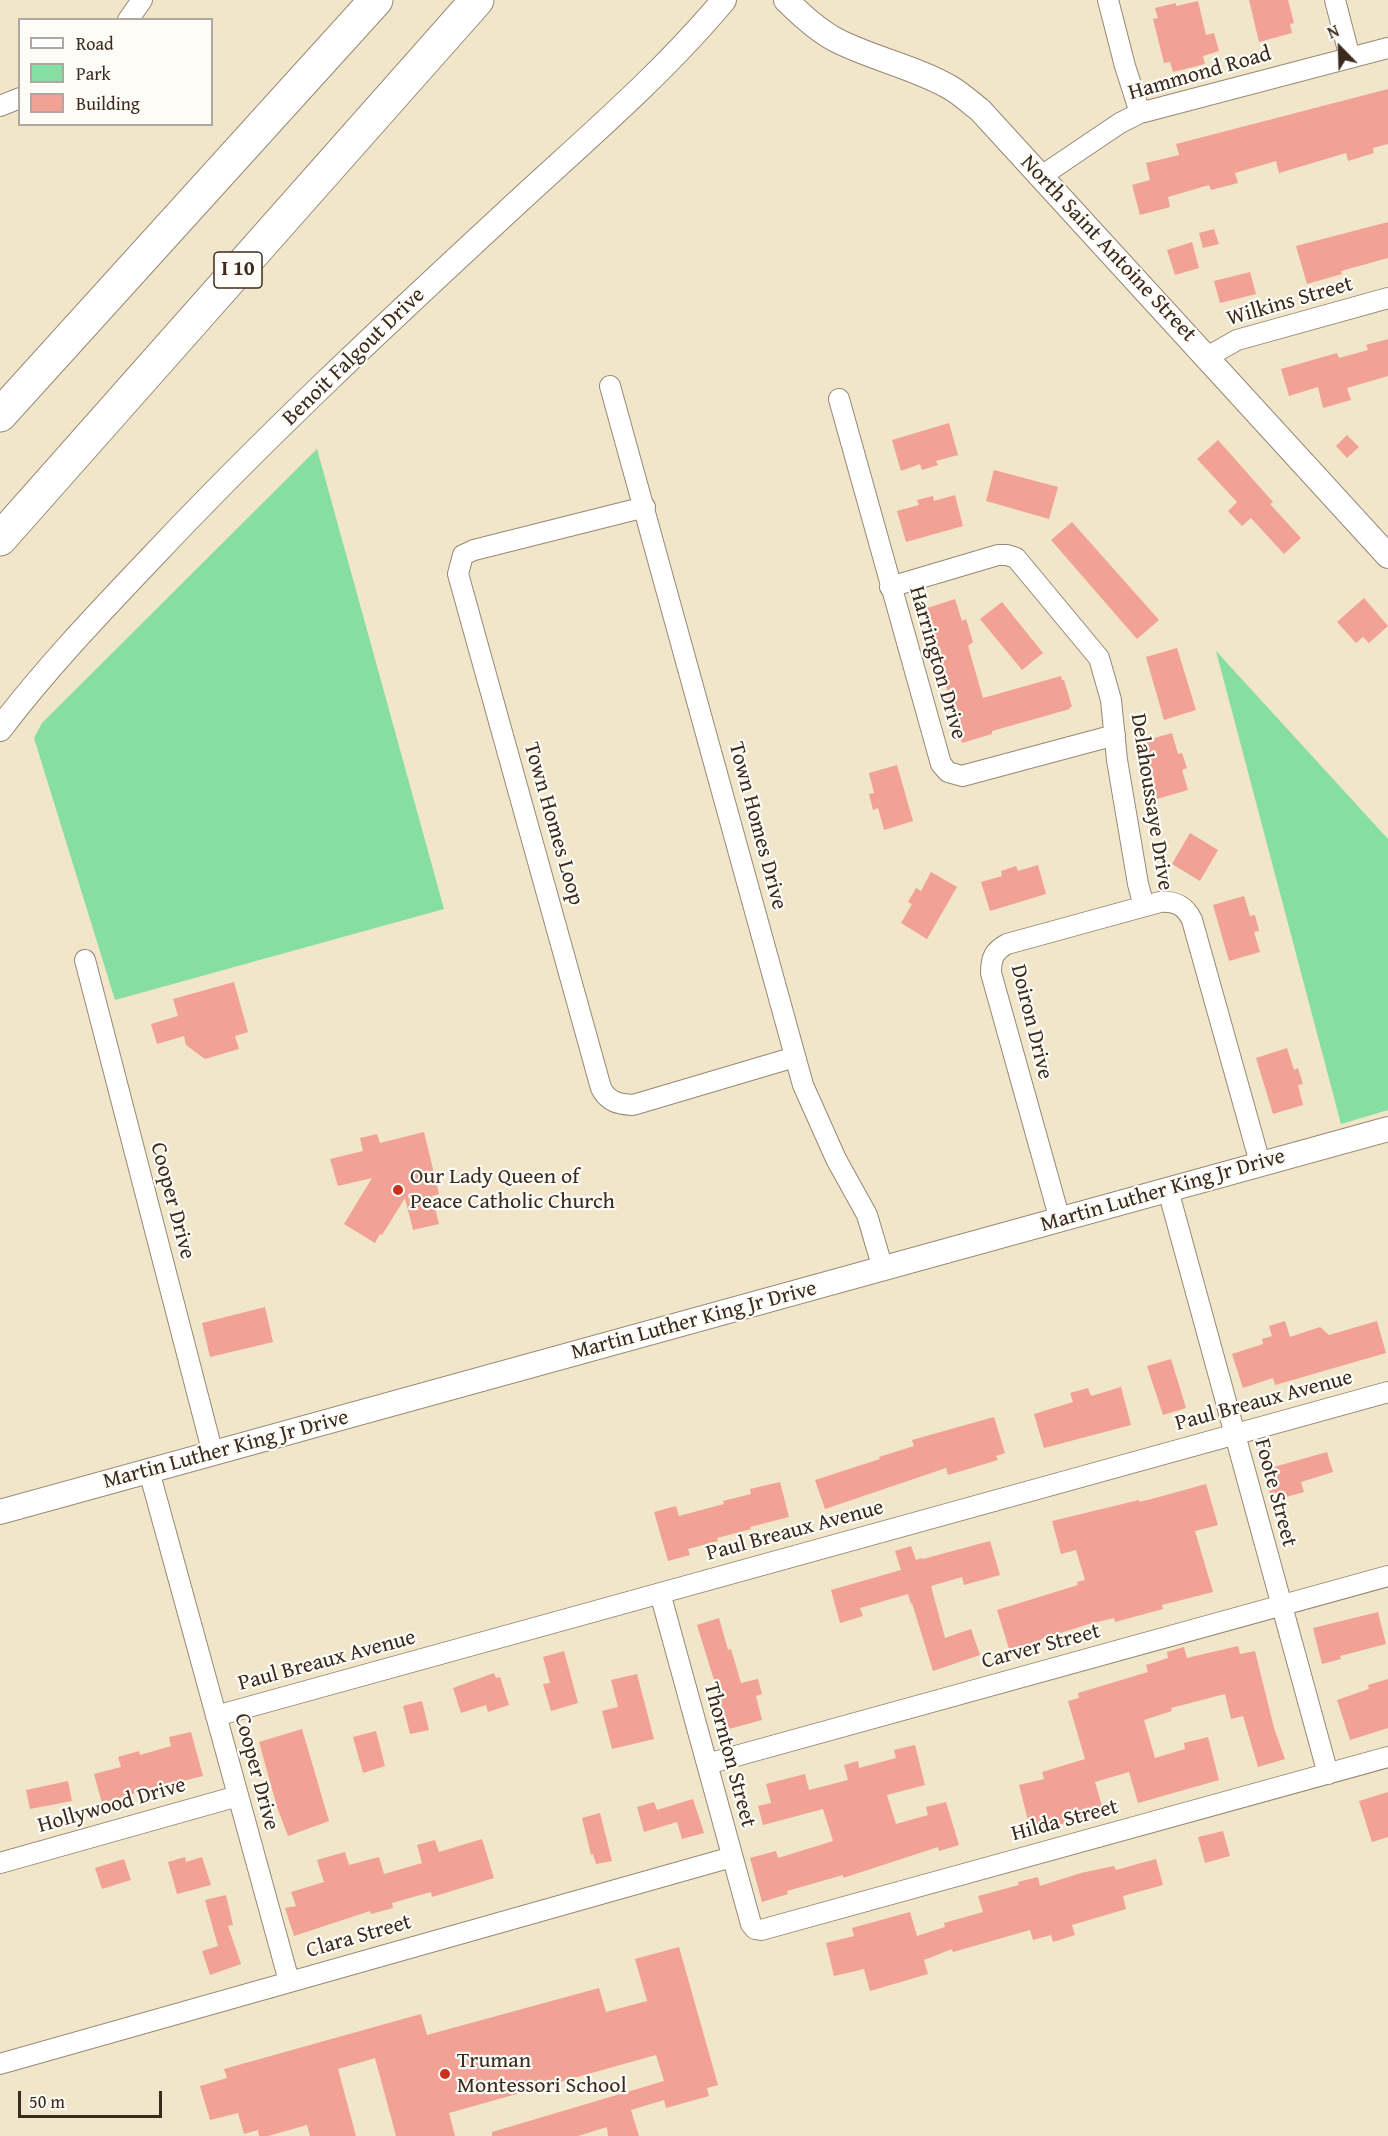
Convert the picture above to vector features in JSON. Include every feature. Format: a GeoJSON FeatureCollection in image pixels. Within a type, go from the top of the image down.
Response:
{"type":"FeatureCollection","features":[{"type":"Feature","properties":{"kind":"highway"},"geometry":{"type":"LineString","coordinates":[[0,415],[376,0]]}},
{"type":"Feature","properties":{"kind":"highway","name":"I 10"},"geometry":{"type":"LineString","coordinates":[[0,539],[477,0]]}},
{"type":"Feature","properties":{"kind":"street"},"geometry":{"type":"LineString","coordinates":[[129,18],[142,0]]}},
{"type":"Feature","properties":{"kind":"street","name":"Benoit Falgout Drive"},"geometry":{"type":"LineString","coordinates":[[0,729],[30,690],[80,633],[220,486],[370,340],[657,73],[724,0]]}},
{"type":"Feature","properties":{"kind":"street","name":"North Saint Antoine Street"},"geometry":{"type":"LineString","coordinates":[[786,0],[810,22],[835,39],[866,53],[920,72],[952,88],[980,110],[1385,546]]}},
{"type":"Feature","properties":{"kind":"street"},"geometry":{"type":"LineString","coordinates":[[1108,0],[1140,113]]}},
{"type":"Feature","properties":{"kind":"street"},"geometry":{"type":"LineString","coordinates":[[1335,0],[1350,58]]}},
{"type":"Feature","properties":{"kind":"street","name":"Hammond Road"},"geometry":{"type":"LineString","coordinates":[[1040,177],[1120,123],[1140,113],[1388,48]]}},
{"type":"Feature","properties":{"kind":"street"},"geometry":{"type":"LineString","coordinates":[[0,106],[18,99]]}},
{"type":"Feature","properties":{"kind":"street","name":"Wilkins Street"},"geometry":{"type":"LineString","coordinates":[[1207,357],[1237,340],[1388,298]]}},
{"type":"Feature","properties":{"kind":"street","name":"Town Homes Drive"},"geometry":{"type":"LineString","coordinates":[[610,386],[795,1057],[813,1109],[836,1159],[867,1215],[883,1269]]}},
{"type":"Feature","properties":{"kind":"street","name":"Harrington Drive"},"geometry":{"type":"LineString","coordinates":[[839,399],[941,764],[948,772],[962,776],[1115,735]]}},
{"type":"Feature","properties":{"kind":"street","name":"Town Homes Loop"},"geometry":{"type":"LineString","coordinates":[[645,507],[474,550],[463,555],[458,574],[601,1088],[605,1095],[620,1104],[633,1105],[795,1057]]}},
{"type":"Feature","properties":{"kind":"street","name":"Delahoussaye Drive"},"geometry":{"type":"LineString","coordinates":[[890,586],[998,555],[1016,558],[1099,657],[1111,700],[1117,760],[1136,873],[1144,906],[1171,901],[1181,905],[1189,912],[1260,1163]]}},
{"type":"Feature","properties":{"kind":"street","name":"Doiron Drive"},"geometry":{"type":"LineString","coordinates":[[1060,1220],[991,973],[992,957],[998,949],[1007,944],[1144,906]]}},
{"type":"Feature","properties":{"kind":"street","name":"Cooper Drive"},"geometry":{"type":"LineString","coordinates":[[85,960],[213,1454]]}},
{"type":"Feature","properties":{"kind":"street","name":"Martin Luther King Jr Drive"},"geometry":{"type":"LineString","coordinates":[[0,1512],[1388,1129]]}},
{"type":"Feature","properties":{"kind":"street","name":"Foote Street"},"geometry":{"type":"LineString","coordinates":[[1167,1190],[1328,1773]]}},
{"type":"Feature","properties":{"kind":"street","name":"Paul Breaux Avenue"},"geometry":{"type":"LineString","coordinates":[[216,1716],[1388,1392]]}},
{"type":"Feature","properties":{"kind":"street","name":"Cooper Drive"},"geometry":{"type":"LineString","coordinates":[[149,1471],[289,1982]]}},
{"type":"Feature","properties":{"kind":"street","name":"Carver Street"},"geometry":{"type":"LineString","coordinates":[[707,1764],[1388,1576]]}},
{"type":"Feature","properties":{"kind":"street","name":"Thornton Street"},"geometry":{"type":"LineString","coordinates":[[660,1593],[732,1857],[751,1924],[755,1929]]}},
{"type":"Feature","properties":{"kind":"street","name":"Hilda Street"},"geometry":{"type":"LineString","coordinates":[[755,1929],[760,1930],[1388,1757]]}},
{"type":"Feature","properties":{"kind":"street","name":"Hollywood Drive"},"geometry":{"type":"LineString","coordinates":[[0,1863],[238,1796]]}},
{"type":"Feature","properties":{"kind":"street","name":"Clara Street"},"geometry":{"type":"LineString","coordinates":[[0,2064],[732,1857]]}},
{"type":"Feature","properties":{"kind":"green space"},"geometry":{"type":"Polygon","coordinates":[[[317,449],[444,909],[115,1000],[34,738],[42,723],[317,449]]]}},
{"type":"Feature","properties":{"kind":"green space"},"geometry":{"type":"Polygon","coordinates":[[[1216,651],[1388,839],[1388,1110],[1341,1124],[1216,651]]]}},
{"type":"Feature","properties":{"kind":"building"},"geometry":{"type":"Polygon","coordinates":[[[1249,0],[1288,0],[1294,23],[1290,24],[1292,33],[1259,42],[1249,0]]]}},
{"type":"Feature","properties":{"kind":"building"},"geometry":{"type":"Polygon","coordinates":[[[1198,1],[1206,35],[1214,33],[1219,51],[1203,56],[1205,64],[1173,72],[1170,62],[1164,63],[1153,19],[1158,18],[1155,8],[1198,1]]]}},
{"type":"Feature","properties":{"kind":"building"},"geometry":{"type":"Polygon","coordinates":[[[1388,89],[1388,144],[1373,148],[1374,153],[1348,161],[1346,153],[1279,173],[1276,161],[1235,173],[1238,183],[1211,190],[1209,185],[1168,197],[1170,207],[1140,215],[1132,185],[1150,180],[1146,163],[1179,155],[1176,144],[1388,89]]]}},
{"type":"Feature","properties":{"kind":"building"},"geometry":{"type":"Polygon","coordinates":[[[1388,222],[1388,258],[1341,271],[1342,274],[1307,284],[1296,246],[1388,222]]]}},
{"type":"Feature","properties":{"kind":"building"},"geometry":{"type":"Polygon","coordinates":[[[1214,229],[1219,244],[1203,248],[1199,233],[1214,229]]]}},
{"type":"Feature","properties":{"kind":"building"},"geometry":{"type":"Polygon","coordinates":[[[1192,242],[1199,268],[1175,275],[1167,250],[1192,242]]]}},
{"type":"Feature","properties":{"kind":"building"},"geometry":{"type":"Polygon","coordinates":[[[1250,272],[1256,294],[1220,303],[1214,281],[1250,272]]]}},
{"type":"Feature","properties":{"kind":"building"},"geometry":{"type":"Polygon","coordinates":[[[1388,339],[1388,376],[1347,388],[1351,400],[1323,408],[1318,387],[1289,396],[1281,369],[1337,353],[1339,358],[1368,350],[1366,345],[1388,339]]]}},
{"type":"Feature","properties":{"kind":"building"},"geometry":{"type":"Polygon","coordinates":[[[949,423],[958,455],[936,461],[938,465],[922,470],[920,464],[901,471],[892,440],[949,423]]]}},
{"type":"Feature","properties":{"kind":"building"},"geometry":{"type":"Polygon","coordinates":[[[1347,435],[1359,447],[1347,458],[1336,446],[1347,435]]]}},
{"type":"Feature","properties":{"kind":"building"},"geometry":{"type":"Polygon","coordinates":[[[1218,440],[1273,502],[1270,504],[1301,538],[1284,554],[1251,518],[1242,526],[1228,511],[1237,502],[1197,459],[1218,440]]]}},
{"type":"Feature","properties":{"kind":"building"},"geometry":{"type":"Polygon","coordinates":[[[994,470],[1058,487],[1049,519],[986,501],[994,470]]]}},
{"type":"Feature","properties":{"kind":"building"},"geometry":{"type":"Polygon","coordinates":[[[955,495],[963,526],[906,542],[897,511],[919,505],[917,500],[933,496],[934,501],[955,495]]]}},
{"type":"Feature","properties":{"kind":"building"},"geometry":{"type":"Polygon","coordinates":[[[1072,522],[1159,620],[1137,639],[1051,540],[1072,522]]]}},
{"type":"Feature","properties":{"kind":"building"},"geometry":{"type":"Polygon","coordinates":[[[1364,598],[1388,626],[1369,643],[1363,637],[1356,643],[1337,622],[1364,598]]]}},
{"type":"Feature","properties":{"kind":"building"},"geometry":{"type":"Polygon","coordinates":[[[955,599],[962,621],[966,619],[973,642],[968,646],[983,698],[1061,676],[1072,707],[992,731],[992,734],[962,743],[924,609],[955,599]]]}},
{"type":"Feature","properties":{"kind":"building"},"geometry":{"type":"Polygon","coordinates":[[[1002,602],[1043,653],[1022,670],[980,619],[1002,602]]]}},
{"type":"Feature","properties":{"kind":"building"},"geometry":{"type":"Polygon","coordinates":[[[1177,648],[1196,710],[1164,720],[1146,657],[1177,648]]]}},
{"type":"Feature","properties":{"kind":"building"},"geometry":{"type":"Polygon","coordinates":[[[1172,733],[1178,754],[1182,753],[1187,768],[1182,770],[1188,790],[1157,799],[1140,742],[1172,733]]]}},
{"type":"Feature","properties":{"kind":"building"},"geometry":{"type":"Polygon","coordinates":[[[897,765],[913,821],[884,830],[878,808],[873,810],[869,794],[874,793],[869,773],[897,765]]]}},
{"type":"Feature","properties":{"kind":"building"},"geometry":{"type":"Polygon","coordinates":[[[1190,833],[1218,850],[1200,881],[1172,864],[1190,833]]]}},
{"type":"Feature","properties":{"kind":"building"},"geometry":{"type":"Polygon","coordinates":[[[1038,865],[1046,894],[990,911],[981,882],[1002,876],[1001,871],[1016,866],[1018,871],[1038,865]]]}},
{"type":"Feature","properties":{"kind":"building"},"geometry":{"type":"Polygon","coordinates":[[[931,872],[957,887],[927,939],[901,923],[912,904],[908,902],[916,888],[921,891],[931,872]]]}},
{"type":"Feature","properties":{"kind":"building"},"geometry":{"type":"Polygon","coordinates":[[[1244,896],[1250,916],[1255,915],[1259,931],[1254,932],[1260,952],[1229,961],[1213,905],[1244,896]]]}},
{"type":"Feature","properties":{"kind":"building"},"geometry":{"type":"Polygon","coordinates":[[[234,982],[248,1032],[235,1036],[239,1049],[205,1059],[186,1045],[184,1036],[157,1044],[151,1024],[178,1016],[173,999],[234,982]]]}},
{"type":"Feature","properties":{"kind":"building"},"geometry":{"type":"Polygon","coordinates":[[[1287,1048],[1294,1070],[1298,1068],[1303,1084],[1298,1085],[1303,1105],[1273,1114],[1256,1058],[1287,1048]]]}},
{"type":"Feature","properties":{"kind":"building","name":"Our Lady Queen of Peace Catholic Church"},"geometry":{"type":"Polygon","coordinates":[[[424,1132],[439,1194],[432,1196],[439,1224],[413,1230],[405,1198],[375,1243],[344,1224],[372,1178],[338,1186],[330,1159],[363,1151],[360,1138],[377,1134],[380,1143],[424,1132]]]}},
{"type":"Feature","properties":{"kind":"building"},"geometry":{"type":"Polygon","coordinates":[[[265,1307],[273,1342],[210,1357],[202,1323],[265,1307]]]}},
{"type":"Feature","properties":{"kind":"building"},"geometry":{"type":"Polygon","coordinates":[[[1285,1321],[1290,1337],[1320,1327],[1329,1335],[1377,1321],[1386,1353],[1275,1385],[1273,1378],[1243,1388],[1232,1354],[1263,1344],[1262,1339],[1272,1336],[1269,1326],[1285,1321]]]}},
{"type":"Feature","properties":{"kind":"building"},"geometry":{"type":"Polygon","coordinates":[[[1171,1359],[1186,1408],[1163,1415],[1147,1366],[1171,1359]]]}},
{"type":"Feature","properties":{"kind":"building"},"geometry":{"type":"Polygon","coordinates":[[[1121,1387],[1131,1425],[1044,1448],[1034,1414],[1073,1402],[1070,1393],[1088,1388],[1091,1396],[1121,1387]]]}},
{"type":"Feature","properties":{"kind":"building"},"geometry":{"type":"Polygon","coordinates":[[[994,1417],[1005,1453],[996,1456],[998,1460],[948,1475],[946,1468],[825,1509],[815,1480],[914,1446],[912,1440],[994,1417]]]}},
{"type":"Feature","properties":{"kind":"building"},"geometry":{"type":"Polygon","coordinates":[[[1327,1452],[1333,1472],[1301,1482],[1304,1492],[1272,1501],[1263,1470],[1327,1452]]]}},
{"type":"Feature","properties":{"kind":"building"},"geometry":{"type":"Polygon","coordinates":[[[780,1482],[789,1517],[717,1538],[718,1541],[688,1549],[690,1555],[668,1561],[654,1512],[676,1506],[679,1516],[724,1504],[723,1501],[751,1494],[750,1489],[780,1482]]]}},
{"type":"Feature","properties":{"kind":"building"},"geometry":{"type":"Polygon","coordinates":[[[1206,1484],[1218,1525],[1195,1531],[1213,1592],[1162,1605],[1163,1609],[1115,1622],[1114,1618],[1089,1624],[1041,1639],[1042,1643],[1010,1652],[997,1610],[1078,1585],[1077,1582],[1085,1580],[1076,1550],[1061,1554],[1052,1521],[1139,1500],[1139,1502],[1206,1484]]]}},
{"type":"Feature","properties":{"kind":"building"},"geometry":{"type":"Polygon","coordinates":[[[990,1541],[1000,1575],[964,1585],[962,1577],[931,1586],[945,1638],[971,1629],[980,1655],[933,1671],[908,1594],[860,1608],[863,1616],[840,1623],[831,1590],[901,1570],[895,1551],[911,1546],[916,1560],[990,1541]]]}},
{"type":"Feature","properties":{"kind":"building"},"geometry":{"type":"Polygon","coordinates":[[[1378,1612],[1386,1644],[1340,1656],[1341,1659],[1322,1664],[1313,1628],[1378,1612]]]}},
{"type":"Feature","properties":{"kind":"building"},"geometry":{"type":"Polygon","coordinates":[[[719,1618],[741,1683],[758,1679],[762,1694],[756,1696],[762,1720],[729,1729],[697,1625],[719,1618]]]}},
{"type":"Feature","properties":{"kind":"building"},"geometry":{"type":"Polygon","coordinates":[[[1238,1646],[1240,1654],[1255,1651],[1274,1728],[1285,1759],[1258,1767],[1243,1716],[1231,1719],[1225,1694],[1171,1708],[1172,1711],[1144,1720],[1155,1758],[1185,1749],[1184,1743],[1208,1737],[1219,1780],[1138,1803],[1129,1772],[1095,1782],[1104,1813],[1031,1832],[1019,1785],[1044,1779],[1042,1772],[1085,1759],[1068,1701],[1079,1698],[1078,1693],[1148,1672],[1146,1665],[1168,1658],[1167,1652],[1184,1647],[1187,1658],[1238,1646]]]}},
{"type":"Feature","properties":{"kind":"building"},"geometry":{"type":"Polygon","coordinates":[[[564,1651],[578,1703],[551,1711],[543,1684],[550,1683],[543,1657],[564,1651]]]}},
{"type":"Feature","properties":{"kind":"building"},"geometry":{"type":"Polygon","coordinates":[[[494,1673],[496,1678],[500,1677],[509,1705],[488,1712],[486,1705],[461,1713],[453,1688],[494,1673]]]}},
{"type":"Feature","properties":{"kind":"building"},"geometry":{"type":"Polygon","coordinates":[[[637,1674],[654,1739],[612,1749],[602,1711],[618,1707],[611,1680],[637,1674]]]}},
{"type":"Feature","properties":{"kind":"building"},"geometry":{"type":"Polygon","coordinates":[[[1388,1679],[1388,1728],[1350,1740],[1337,1700],[1369,1689],[1368,1685],[1388,1679]]]}},
{"type":"Feature","properties":{"kind":"building"},"geometry":{"type":"Polygon","coordinates":[[[422,1701],[429,1730],[410,1734],[403,1706],[422,1701]]]}},
{"type":"Feature","properties":{"kind":"building"},"geometry":{"type":"Polygon","coordinates":[[[302,1729],[329,1821],[288,1836],[277,1807],[259,1742],[302,1729]]]}},
{"type":"Feature","properties":{"kind":"building"},"geometry":{"type":"Polygon","coordinates":[[[376,1731],[385,1766],[363,1773],[353,1737],[376,1731]]]}},
{"type":"Feature","properties":{"kind":"building"},"geometry":{"type":"Polygon","coordinates":[[[191,1732],[203,1776],[102,1803],[94,1774],[121,1767],[118,1757],[139,1751],[140,1755],[171,1746],[169,1737],[191,1732]]]}},
{"type":"Feature","properties":{"kind":"building"},"geometry":{"type":"Polygon","coordinates":[[[915,1745],[925,1785],[887,1795],[896,1824],[928,1815],[926,1807],[946,1802],[959,1845],[939,1851],[938,1847],[843,1878],[843,1875],[787,1891],[788,1894],[762,1902],[750,1858],[776,1851],[778,1858],[833,1841],[823,1809],[763,1825],[758,1806],[771,1803],[766,1784],[805,1774],[809,1790],[848,1780],[844,1765],[858,1761],[859,1768],[896,1758],[894,1750],[915,1745]]]}},
{"type":"Feature","properties":{"kind":"building"},"geometry":{"type":"Polygon","coordinates":[[[68,1781],[72,1801],[30,1809],[26,1790],[68,1781]]]}},
{"type":"Feature","properties":{"kind":"building"},"geometry":{"type":"Polygon","coordinates":[[[1388,1792],[1388,1837],[1372,1842],[1359,1801],[1388,1792]]]}},
{"type":"Feature","properties":{"kind":"building"},"geometry":{"type":"Polygon","coordinates":[[[693,1799],[704,1833],[682,1839],[677,1822],[644,1832],[637,1807],[654,1802],[657,1810],[693,1799]]]}},
{"type":"Feature","properties":{"kind":"building"},"geometry":{"type":"Polygon","coordinates":[[[600,1813],[612,1861],[596,1864],[593,1854],[591,1855],[582,1818],[600,1813]]]}},
{"type":"Feature","properties":{"kind":"building"},"geometry":{"type":"Polygon","coordinates":[[[1223,1831],[1230,1856],[1205,1863],[1198,1837],[1223,1831]]]}},
{"type":"Feature","properties":{"kind":"building"},"geometry":{"type":"Polygon","coordinates":[[[482,1839],[494,1878],[432,1897],[431,1892],[392,1903],[393,1908],[371,1914],[370,1911],[294,1936],[285,1908],[296,1906],[291,1892],[324,1882],[317,1860],[345,1852],[349,1865],[379,1857],[384,1874],[422,1863],[417,1845],[435,1840],[439,1852],[482,1839]]]}},
{"type":"Feature","properties":{"kind":"building"},"geometry":{"type":"Polygon","coordinates":[[[185,1857],[186,1862],[202,1857],[211,1885],[177,1894],[168,1862],[185,1857]]]}},
{"type":"Feature","properties":{"kind":"building"},"geometry":{"type":"Polygon","coordinates":[[[124,1859],[131,1880],[102,1889],[95,1868],[124,1859]]]}},
{"type":"Feature","properties":{"kind":"building"},"geometry":{"type":"Polygon","coordinates":[[[1156,1859],[1163,1885],[1123,1896],[1126,1909],[1072,1925],[1075,1935],[1053,1942],[1051,1935],[1033,1940],[1030,1930],[953,1952],[952,1949],[924,1960],[928,1974],[870,1991],[864,1969],[834,1976],[826,1943],[854,1936],[852,1928],[910,1912],[917,1936],[945,1927],[944,1923],[983,1912],[978,1896],[1019,1885],[1018,1882],[1038,1877],[1040,1886],[1081,1873],[1114,1866],[1116,1870],[1156,1859]]]}},
{"type":"Feature","properties":{"kind":"building"},"geometry":{"type":"Polygon","coordinates":[[[226,1895],[233,1925],[228,1926],[241,1964],[210,1975],[202,1951],[218,1946],[205,1900],[226,1895]]]}},
{"type":"Feature","properties":{"kind":"building"},"geometry":{"type":"Polygon","coordinates":[[[679,1947],[718,2085],[707,2088],[709,2096],[666,2108],[664,2100],[631,2110],[639,2136],[608,2136],[607,2127],[578,2136],[492,2136],[492,2132],[664,2081],[656,2055],[449,2113],[455,2136],[396,2136],[375,2058],[338,2069],[356,2136],[310,2136],[307,2125],[268,2136],[259,2136],[258,2130],[244,2134],[238,2113],[210,2120],[200,2086],[227,2078],[224,2069],[421,2014],[427,2035],[599,1988],[606,2012],[647,2001],[635,1959],[679,1947]]]}},
{"type":"Feature","properties":{"kind":"place","name":"Our Lady Queen of Peace Catholic Church"},"geometry":{"type":"Point","coordinates":[398,1190]}},
{"type":"Feature","properties":{"kind":"place","name":"Truman Montessori School"},"geometry":{"type":"Point","coordinates":[445,2074]}}]}
